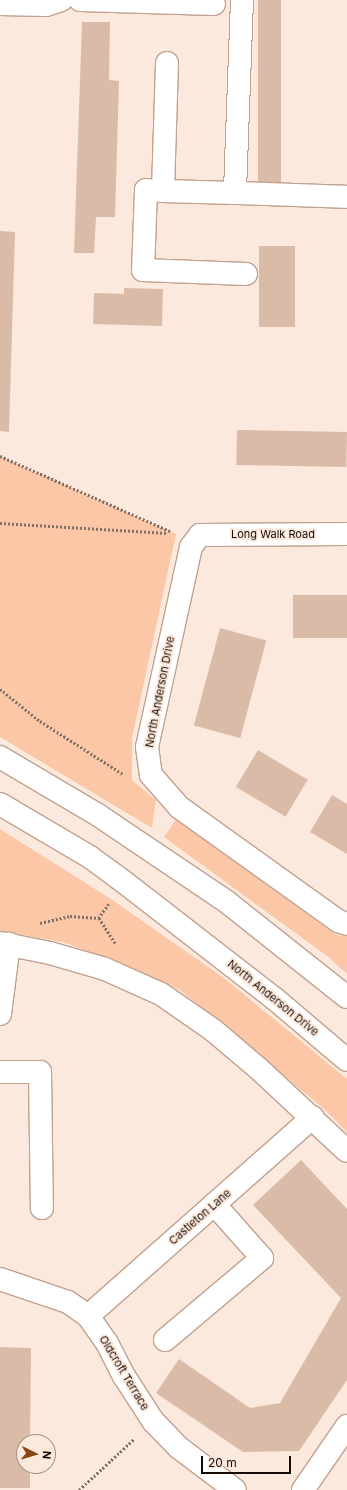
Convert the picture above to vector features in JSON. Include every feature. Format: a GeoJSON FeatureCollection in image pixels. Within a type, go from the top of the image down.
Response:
{"type":"FeatureCollection","features":[{"type":"Feature","properties":{"kind":"street"},"geometry":{"type":"LineString","coordinates":[[0,4],[46,5],[61,0]]}},
{"type":"Feature","properties":{"kind":"street"},"geometry":{"type":"LineString","coordinates":[[80,0],[214,4]]}},
{"type":"Feature","properties":{"kind":"street"},"geometry":{"type":"LineString","coordinates":[[235,193],[242,0]]}},
{"type":"Feature","properties":{"kind":"street"},"geometry":{"type":"LineString","coordinates":[[163,191],[167,63]]}},
{"type":"Feature","properties":{"kind":"street"},"geometry":{"type":"LineString","coordinates":[[246,274],[144,270],[146,190],[347,197]]}},
{"type":"Feature","properties":{"kind":"street","name":"Long Walk Road"},"geometry":{"type":"LineString","coordinates":[[200,535],[347,534]]}},
{"type":"Feature","properties":{"kind":"street","name":"North Anderson Drive"},"geometry":{"type":"LineString","coordinates":[[200,535],[191,547],[147,747],[151,775],[179,807],[338,921],[347,924]]}},
{"type":"Feature","properties":{"kind":"street"},"geometry":{"type":"LineString","coordinates":[[0,757],[98,814],[221,898],[347,997]]}},
{"type":"Feature","properties":{"kind":"street","name":"North Anderson Drive"},"geometry":{"type":"LineString","coordinates":[[0,804],[90,857],[124,882],[275,999],[347,1060]]}},
{"type":"Feature","properties":{"kind":"street"},"geometry":{"type":"LineString","coordinates":[[0,1014],[5,943],[105,969],[161,994],[213,1030],[313,1118],[347,1151]]}},
{"type":"Feature","properties":{"kind":"street"},"geometry":{"type":"LineString","coordinates":[[0,1072],[40,1072],[42,1208]]}},
{"type":"Feature","properties":{"kind":"street","name":"Castleton Lane"},"geometry":{"type":"LineString","coordinates":[[88,1316],[313,1118]]}},
{"type":"Feature","properties":{"kind":"street"},"geometry":{"type":"LineString","coordinates":[[165,1340],[262,1258],[214,1204]]}},
{"type":"Feature","properties":{"kind":"street","name":"Oldcroft Terrace"},"geometry":{"type":"LineString","coordinates":[[0,1279],[68,1302],[88,1316],[107,1343],[124,1376],[153,1421],[178,1447],[235,1490]]}},
{"type":"Feature","properties":{"kind":"street"},"geometry":{"type":"LineString","coordinates":[[303,1490],[347,1426]]}},
{"type":"Feature","properties":{"kind":"path"},"geometry":{"type":"LineString","coordinates":[[0,456],[176,534],[0,523]]}},
{"type":"Feature","properties":{"kind":"path"},"geometry":{"type":"LineString","coordinates":[[0,689],[40,721],[126,776]]}},
{"type":"Feature","properties":{"kind":"path"},"geometry":{"type":"LineString","coordinates":[[33,925],[70,916],[99,918]]}},
{"type":"Feature","properties":{"kind":"path"},"geometry":{"type":"LineString","coordinates":[[79,1490],[153,1421]]}},
{"type":"Feature","properties":{"kind":"shaded area"},"geometry":{"type":"Polygon","coordinates":[[[0,456],[176,534],[132,738],[132,780],[156,800],[152,828],[0,737],[0,456]]]}},
{"type":"Feature","properties":{"kind":"shaded area"},"geometry":{"type":"Polygon","coordinates":[[[176,819],[336,935],[347,936],[347,974],[327,956],[164,837],[176,819]]]}},
{"type":"Feature","properties":{"kind":"shaded area"},"geometry":{"type":"Polygon","coordinates":[[[0,829],[111,899],[224,978],[347,1079],[347,1132],[323,1108],[180,990],[139,971],[63,942],[0,931],[0,829]]]}},
{"type":"Feature","properties":{"kind":"building"},"geometry":{"type":"Polygon","coordinates":[[[258,0],[281,0],[281,183],[258,183],[258,0]]]}},
{"type":"Feature","properties":{"kind":"building"},"geometry":{"type":"Polygon","coordinates":[[[82,22],[110,22],[109,80],[119,81],[115,217],[96,217],[94,253],[74,253],[82,22]]]}},
{"type":"Feature","properties":{"kind":"building"},"geometry":{"type":"Polygon","coordinates":[[[0,231],[15,232],[9,432],[0,431],[0,231]]]}},
{"type":"Feature","properties":{"kind":"building"},"geometry":{"type":"Polygon","coordinates":[[[259,246],[295,246],[295,327],[259,327],[259,246]]]}},
{"type":"Feature","properties":{"kind":"building"},"geometry":{"type":"Polygon","coordinates":[[[124,288],[163,289],[162,326],[93,324],[94,293],[124,294],[124,288]]]}},
{"type":"Feature","properties":{"kind":"building"},"geometry":{"type":"Polygon","coordinates":[[[237,430],[347,432],[346,467],[236,465],[237,430]]]}},
{"type":"Feature","properties":{"kind":"building"},"geometry":{"type":"Polygon","coordinates":[[[293,595],[347,595],[347,638],[293,638],[293,595]]]}},
{"type":"Feature","properties":{"kind":"building"},"geometry":{"type":"Polygon","coordinates":[[[220,628],[266,640],[240,738],[194,726],[220,628]]]}},
{"type":"Feature","properties":{"kind":"building"},"geometry":{"type":"Polygon","coordinates":[[[258,750],[308,780],[286,817],[236,787],[258,750]]]}},
{"type":"Feature","properties":{"kind":"building"},"geometry":{"type":"Polygon","coordinates":[[[332,795],[347,804],[347,854],[310,832],[332,795]]]}},
{"type":"Feature","properties":{"kind":"building"},"geometry":{"type":"Polygon","coordinates":[[[301,1160],[347,1209],[347,1380],[299,1451],[243,1452],[156,1393],[179,1359],[250,1408],[280,1403],[341,1298],[253,1205],[301,1160]]]}},
{"type":"Feature","properties":{"kind":"building"},"geometry":{"type":"Polygon","coordinates":[[[0,1347],[31,1348],[30,1434],[16,1434],[16,1474],[30,1474],[30,1488],[0,1488],[0,1347]]]}}]}
